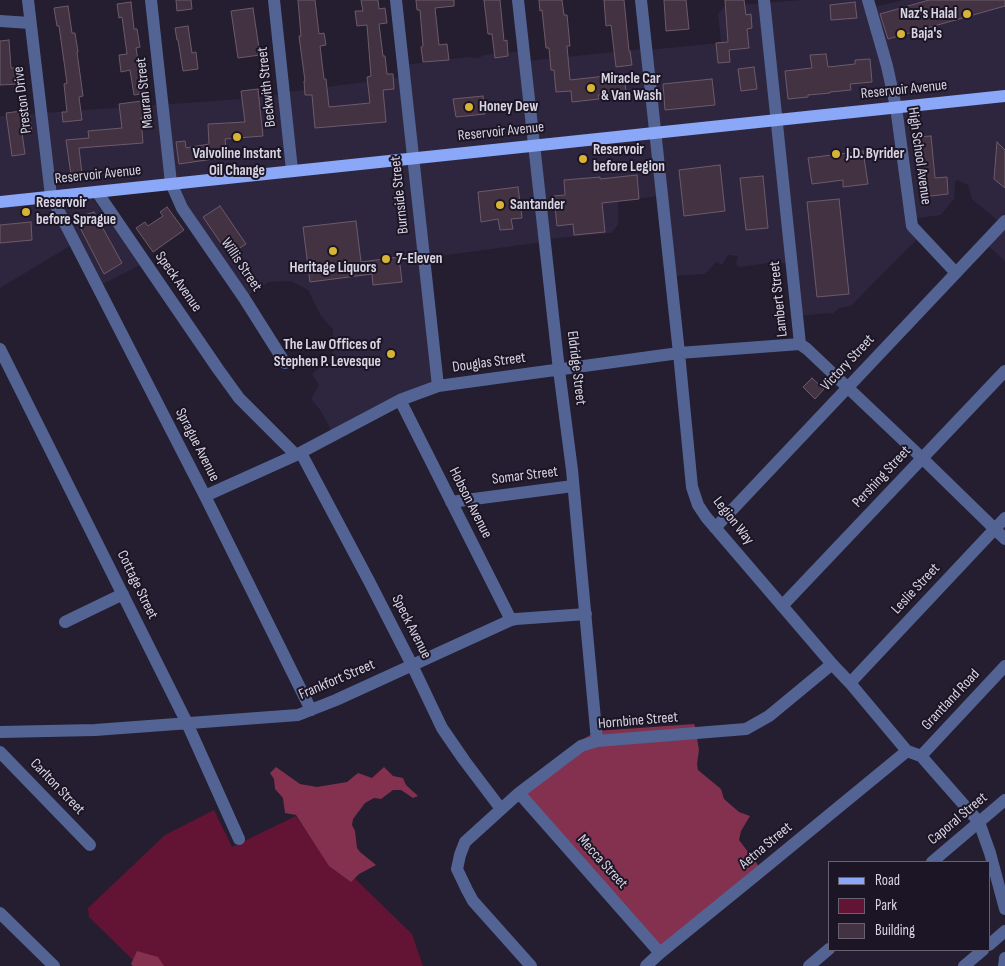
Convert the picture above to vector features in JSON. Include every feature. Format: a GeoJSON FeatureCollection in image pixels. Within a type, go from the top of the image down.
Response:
{"type":"FeatureCollection","features":[{"type":"Feature","properties":{"kind":"main road","name":"Reservoir Avenue"},"geometry":{"type":"LineString","coordinates":[[0,202],[1005,96]]}},
{"type":"Feature","properties":{"kind":"street","name":"Preston Drive"},"geometry":{"type":"LineString","coordinates":[[28,0],[51,196]]}},
{"type":"Feature","properties":{"kind":"street","name":"Mauran Street"},"geometry":{"type":"LineString","coordinates":[[151,0],[171,183]]}},
{"type":"Feature","properties":{"kind":"street","name":"Beckwith Street"},"geometry":{"type":"LineString","coordinates":[[274,0],[292,170]]}},
{"type":"Feature","properties":{"kind":"street","name":"Burnside Street"},"geometry":{"type":"LineString","coordinates":[[396,0],[438,386]]}},
{"type":"Feature","properties":{"kind":"street","name":"Eldridge Street"},"geometry":{"type":"LineString","coordinates":[[518,0],[559,370],[572,470],[597,741]]}},
{"type":"Feature","properties":{"kind":"street","name":"Legion Way"},"geometry":{"type":"LineString","coordinates":[[641,0],[692,487],[698,505],[715,528],[907,751]]}},
{"type":"Feature","properties":{"kind":"street","name":"Lambert Street"},"geometry":{"type":"LineString","coordinates":[[764,0],[800,344],[1005,539]]}},
{"type":"Feature","properties":{"kind":"street","name":"High School Avenue"},"geometry":{"type":"LineString","coordinates":[[868,0],[887,66],[896,107],[912,226],[956,273]]}},
{"type":"Feature","properties":{"kind":"street"},"geometry":{"type":"LineString","coordinates":[[0,21],[30,23]]}},
{"type":"Feature","properties":{"kind":"street","name":"Willis Street"},"geometry":{"type":"LineString","coordinates":[[171,183],[182,208],[244,298],[285,363]]}},
{"type":"Feature","properties":{"kind":"street","name":"Speck Avenue"},"geometry":{"type":"LineString","coordinates":[[97,192],[239,398],[298,454],[337,519],[442,728],[502,809]]}},
{"type":"Feature","properties":{"kind":"street","name":"Sprague Avenue"},"geometry":{"type":"LineString","coordinates":[[51,196],[205,496],[311,710]]}},
{"type":"Feature","properties":{"kind":"street","name":"Victory Street"},"geometry":{"type":"LineString","coordinates":[[715,528],[1005,221]]}},
{"type":"Feature","properties":{"kind":"street","name":"Douglas Street"},"geometry":{"type":"LineString","coordinates":[[205,496],[298,454],[400,400],[438,386],[679,353],[800,344]]}},
{"type":"Feature","properties":{"kind":"street","name":"Cottage Street"},"geometry":{"type":"LineString","coordinates":[[0,349],[187,723],[238,839]]}},
{"type":"Feature","properties":{"kind":"street","name":"Pershing Street"},"geometry":{"type":"LineString","coordinates":[[782,606],[1005,371]]}},
{"type":"Feature","properties":{"kind":"street","name":"Hobson Avenue"},"geometry":{"type":"LineString","coordinates":[[400,400],[510,620]]}},
{"type":"Feature","properties":{"kind":"street","name":"Somar Street"},"geometry":{"type":"LineString","coordinates":[[451,502],[573,486]]}},
{"type":"Feature","properties":{"kind":"street","name":"Leslie Street"},"geometry":{"type":"LineString","coordinates":[[850,683],[1005,518]]}},
{"type":"Feature","properties":{"kind":"street"},"geometry":{"type":"LineString","coordinates":[[65,622],[123,594]]}},
{"type":"Feature","properties":{"kind":"street","name":"Frankfort Street"},"geometry":{"type":"LineString","coordinates":[[0,732],[95,730],[298,715],[336,700],[510,620],[586,614]]}},
{"type":"Feature","properties":{"kind":"street","name":"Hornbine Street"},"geometry":{"type":"LineString","coordinates":[[531,966],[473,901],[466,890],[457,870],[464,842],[519,794],[581,746],[597,741],[746,729],[769,716],[832,664]]}},
{"type":"Feature","properties":{"kind":"street","name":"Grantland Road"},"geometry":{"type":"LineString","coordinates":[[921,756],[1005,666]]}},
{"type":"Feature","properties":{"kind":"street"},"geometry":{"type":"LineString","coordinates":[[907,751],[921,756],[979,822],[990,853],[1005,909]]}},
{"type":"Feature","properties":{"kind":"street","name":"Aetna Street"},"geometry":{"type":"LineString","coordinates":[[646,966],[907,751]]}},
{"type":"Feature","properties":{"kind":"street","name":"Carlton Street"},"geometry":{"type":"LineString","coordinates":[[0,752],[90,845]]}},
{"type":"Feature","properties":{"kind":"street","name":"Mecca Street"},"geometry":{"type":"LineString","coordinates":[[519,794],[660,953]]}},
{"type":"Feature","properties":{"kind":"street","name":"Caporal Street"},"geometry":{"type":"LineString","coordinates":[[933,861],[1005,800]]}},
{"type":"Feature","properties":{"kind":"street"},"geometry":{"type":"LineString","coordinates":[[0,913],[54,966]]}},
{"type":"Feature","properties":{"kind":"street"},"geometry":{"type":"LineString","coordinates":[[990,944],[1005,931]]}},
{"type":"Feature","properties":{"kind":"street"},"geometry":{"type":"LineString","coordinates":[[809,966],[828,950]]}},
{"type":"Feature","properties":{"kind":"street"},"geometry":{"type":"LineString","coordinates":[[964,966],[982,951]]}},
{"type":"Feature","properties":{"kind":"street"},"geometry":{"type":"LineString","coordinates":[[1004,966],[1005,958]]}},
{"type":"Feature","properties":{"kind":"shaded area"},"geometry":{"type":"Polygon","coordinates":[[[802,0],[867,0],[870,8],[903,0],[1005,0],[1005,261],[985,243],[1001,223],[972,199],[968,185],[957,180],[955,182],[954,199],[941,215],[910,219],[919,237],[851,306],[839,308],[833,314],[798,316],[788,263],[769,263],[739,267],[736,264],[738,256],[728,255],[722,265],[716,262],[705,274],[672,276],[658,196],[618,201],[618,225],[611,233],[548,239],[543,242],[425,258],[437,379],[405,398],[332,432],[321,411],[311,399],[319,385],[312,374],[327,362],[333,352],[333,330],[320,314],[308,290],[291,281],[269,282],[244,298],[167,189],[93,199],[140,265],[97,287],[73,244],[0,288],[0,116],[241,99],[284,94],[404,77],[404,65],[468,57],[479,58],[483,55],[524,51],[527,61],[719,43],[721,42],[718,14],[725,6],[802,0]]]}},
{"type":"Feature","properties":{"kind":"shaded area"},"geometry":{"type":"Polygon","coordinates":[[[694,724],[699,750],[698,770],[721,789],[724,799],[739,812],[750,816],[741,831],[739,840],[761,869],[664,951],[525,795],[575,744],[597,731],[694,724]]]}},
{"type":"Feature","properties":{"kind":"shaded area"},"geometry":{"type":"Polygon","coordinates":[[[276,767],[300,784],[317,787],[347,782],[358,773],[372,778],[384,767],[393,776],[403,778],[406,785],[418,796],[413,798],[401,790],[393,790],[381,799],[374,798],[365,803],[353,819],[352,825],[355,831],[357,848],[376,865],[359,874],[351,882],[329,866],[296,815],[285,813],[283,798],[275,789],[274,779],[270,773],[276,767]]]}},
{"type":"Feature","properties":{"kind":"shaded area"},"geometry":{"type":"Polygon","coordinates":[[[137,951],[158,957],[164,966],[133,966],[131,964],[137,951]]]}},
{"type":"Feature","properties":{"kind":"green space"},"geometry":{"type":"Polygon","coordinates":[[[214,810],[232,847],[296,816],[307,832],[412,934],[423,966],[139,966],[89,917],[88,908],[165,835],[214,810]]]}},
{"type":"Feature","properties":{"kind":"building"},"geometry":{"type":"Polygon","coordinates":[[[176,0],[191,0],[192,9],[177,11],[176,0]]]}},
{"type":"Feature","properties":{"kind":"building"},"geometry":{"type":"Polygon","coordinates":[[[298,0],[315,0],[319,34],[324,33],[326,45],[320,46],[329,107],[370,103],[367,77],[371,76],[367,25],[357,26],[355,11],[363,11],[361,0],[378,0],[379,9],[385,8],[387,23],[379,24],[387,74],[393,74],[394,89],[383,90],[386,122],[315,128],[312,95],[305,95],[299,36],[301,36],[298,0]]]}},
{"type":"Feature","properties":{"kind":"building"},"geometry":{"type":"Polygon","coordinates":[[[416,0],[454,0],[454,6],[435,8],[439,45],[447,44],[449,60],[423,62],[420,10],[417,10],[416,0]]]}},
{"type":"Feature","properties":{"kind":"building"},"geometry":{"type":"Polygon","coordinates":[[[484,0],[500,0],[504,41],[507,40],[508,56],[495,58],[492,34],[488,34],[484,0]]]}},
{"type":"Feature","properties":{"kind":"building"},"geometry":{"type":"Polygon","coordinates":[[[539,0],[562,0],[564,15],[567,15],[570,46],[567,46],[570,80],[624,74],[626,92],[598,95],[599,99],[572,102],[571,91],[556,92],[554,70],[551,70],[549,48],[546,48],[542,10],[540,11],[539,0]]]}},
{"type":"Feature","properties":{"kind":"building"},"geometry":{"type":"Polygon","coordinates":[[[604,0],[624,0],[632,65],[616,67],[611,25],[606,26],[604,0]]]}},
{"type":"Feature","properties":{"kind":"building"},"geometry":{"type":"Polygon","coordinates":[[[664,0],[686,0],[689,29],[666,31],[664,0]]]}},
{"type":"Feature","properties":{"kind":"building"},"geometry":{"type":"Polygon","coordinates":[[[725,0],[744,0],[746,15],[751,14],[752,28],[747,29],[749,48],[729,50],[730,62],[718,63],[716,43],[728,42],[725,0]]]}},
{"type":"Feature","properties":{"kind":"building"},"geometry":{"type":"Polygon","coordinates":[[[929,0],[1005,0],[1005,6],[888,39],[880,14],[929,0]]]}},
{"type":"Feature","properties":{"kind":"building"},"geometry":{"type":"Polygon","coordinates":[[[131,2],[134,29],[137,29],[140,47],[136,48],[141,80],[145,79],[147,93],[134,95],[130,70],[121,72],[119,55],[127,54],[122,17],[119,18],[117,4],[131,2]]]}},
{"type":"Feature","properties":{"kind":"building"},"geometry":{"type":"Polygon","coordinates":[[[855,2],[857,18],[831,20],[830,5],[855,2]]]}},
{"type":"Feature","properties":{"kind":"building"},"geometry":{"type":"Polygon","coordinates":[[[68,6],[72,33],[75,33],[78,52],[83,96],[79,97],[82,120],[63,122],[62,112],[67,112],[64,84],[67,83],[59,26],[57,26],[54,8],[68,6]]]}},
{"type":"Feature","properties":{"kind":"building"},"geometry":{"type":"Polygon","coordinates":[[[253,8],[260,55],[238,58],[231,11],[253,8]]]}},
{"type":"Feature","properties":{"kind":"building"},"geometry":{"type":"Polygon","coordinates":[[[188,26],[192,53],[196,52],[198,69],[183,71],[175,28],[188,26]]]}},
{"type":"Feature","properties":{"kind":"building"},"geometry":{"type":"Polygon","coordinates":[[[9,40],[11,68],[17,68],[18,84],[0,85],[0,41],[9,40]]]}},
{"type":"Feature","properties":{"kind":"building"},"geometry":{"type":"Polygon","coordinates":[[[826,54],[828,67],[855,64],[855,60],[870,59],[872,82],[850,84],[851,90],[788,99],[785,71],[812,68],[810,55],[826,54]]]}},
{"type":"Feature","properties":{"kind":"building"},"geometry":{"type":"Polygon","coordinates":[[[754,67],[757,89],[741,91],[738,69],[754,67]]]}},
{"type":"Feature","properties":{"kind":"building"},"geometry":{"type":"Polygon","coordinates":[[[712,79],[715,105],[665,110],[663,84],[712,79]]]}},
{"type":"Feature","properties":{"kind":"building"},"geometry":{"type":"Polygon","coordinates":[[[258,89],[263,136],[225,139],[227,157],[179,164],[176,142],[185,141],[186,148],[209,144],[208,124],[245,122],[241,91],[258,89]]]}},
{"type":"Feature","properties":{"kind":"building","name":"Honey Dew"},"geometry":{"type":"Polygon","coordinates":[[[483,96],[485,114],[456,117],[453,99],[483,96]]]}},
{"type":"Feature","properties":{"kind":"building"},"geometry":{"type":"Polygon","coordinates":[[[142,101],[144,117],[141,118],[143,143],[79,148],[82,174],[71,175],[66,140],[89,138],[88,131],[122,128],[119,104],[142,101]]]}},
{"type":"Feature","properties":{"kind":"building"},"geometry":{"type":"Polygon","coordinates":[[[29,110],[32,132],[22,133],[25,154],[12,156],[6,113],[29,110]]]}},
{"type":"Feature","properties":{"kind":"building"},"geometry":{"type":"Polygon","coordinates":[[[931,136],[935,178],[947,177],[948,194],[922,197],[916,137],[931,136]]]}},
{"type":"Feature","properties":{"kind":"building"},"geometry":{"type":"Polygon","coordinates":[[[997,142],[1005,150],[1005,188],[994,179],[997,142]]]}},
{"type":"Feature","properties":{"kind":"building"},"geometry":{"type":"Polygon","coordinates":[[[863,151],[868,184],[843,187],[843,180],[812,184],[808,158],[863,151]]]}},
{"type":"Feature","properties":{"kind":"building"},"geometry":{"type":"Polygon","coordinates":[[[720,165],[725,211],[684,216],[679,170],[720,165]]]}},
{"type":"Feature","properties":{"kind":"building"},"geometry":{"type":"Polygon","coordinates":[[[637,175],[639,199],[602,203],[605,232],[574,235],[573,224],[557,226],[554,196],[565,195],[564,180],[637,175]]]}},
{"type":"Feature","properties":{"kind":"building"},"geometry":{"type":"Polygon","coordinates":[[[763,176],[768,228],[746,230],[740,178],[763,176]]]}},
{"type":"Feature","properties":{"kind":"building","name":"Santander"},"geometry":{"type":"Polygon","coordinates":[[[518,187],[522,218],[511,219],[513,229],[500,230],[498,219],[481,222],[478,192],[518,187]]]}},
{"type":"Feature","properties":{"kind":"building"},"geometry":{"type":"Polygon","coordinates":[[[839,199],[849,294],[817,297],[807,202],[839,199]]]}},
{"type":"Feature","properties":{"kind":"building"},"geometry":{"type":"Polygon","coordinates":[[[220,206],[246,244],[229,255],[203,217],[220,206]]]}},
{"type":"Feature","properties":{"kind":"building"},"geometry":{"type":"Polygon","coordinates":[[[167,207],[184,230],[153,252],[136,228],[145,222],[148,226],[163,216],[160,212],[167,207]]]}},
{"type":"Feature","properties":{"kind":"building"},"geometry":{"type":"Polygon","coordinates":[[[94,212],[122,263],[104,274],[75,218],[94,212]]]}},
{"type":"Feature","properties":{"kind":"building","name":"Heritage Liquors"},"geometry":{"type":"Polygon","coordinates":[[[356,221],[361,262],[399,257],[402,282],[373,285],[372,274],[310,282],[303,227],[356,221]]]}},
{"type":"Feature","properties":{"kind":"building"},"geometry":{"type":"Polygon","coordinates":[[[31,222],[32,240],[0,243],[0,225],[31,222]]]}},
{"type":"Feature","properties":{"kind":"building"},"geometry":{"type":"Polygon","coordinates":[[[812,378],[824,389],[815,399],[803,387],[812,378]]]}},
{"type":"Feature","properties":{"kind":"place","name":"Naz's Halal"},"geometry":{"type":"Point","coordinates":[967,14]}},
{"type":"Feature","properties":{"kind":"place","name":"Baja's"},"geometry":{"type":"Point","coordinates":[901,34]}},
{"type":"Feature","properties":{"kind":"place","name":"Miracle Car & Van Wash"},"geometry":{"type":"Point","coordinates":[591,88]}},
{"type":"Feature","properties":{"kind":"place","name":"Honey Dew"},"geometry":{"type":"Point","coordinates":[469,107]}},
{"type":"Feature","properties":{"kind":"place","name":"Valvoline Instant Oil Change"},"geometry":{"type":"Point","coordinates":[237,137]}},
{"type":"Feature","properties":{"kind":"place","name":"J.D. Byrider"},"geometry":{"type":"Point","coordinates":[836,154]}},
{"type":"Feature","properties":{"kind":"place","name":"Reservoir before Legion"},"geometry":{"type":"Point","coordinates":[583,159]}},
{"type":"Feature","properties":{"kind":"place","name":"Santander"},"geometry":{"type":"Point","coordinates":[500,205]}},
{"type":"Feature","properties":{"kind":"place","name":"Reservoir before Sprague"},"geometry":{"type":"Point","coordinates":[26,212]}},
{"type":"Feature","properties":{"kind":"place","name":"Heritage Liquors"},"geometry":{"type":"Point","coordinates":[333,251]}},
{"type":"Feature","properties":{"kind":"place","name":"7-Eleven"},"geometry":{"type":"Point","coordinates":[386,259]}},
{"type":"Feature","properties":{"kind":"place","name":"The Law Offices of Stephen P. Levesque"},"geometry":{"type":"Point","coordinates":[391,354]}}]}
